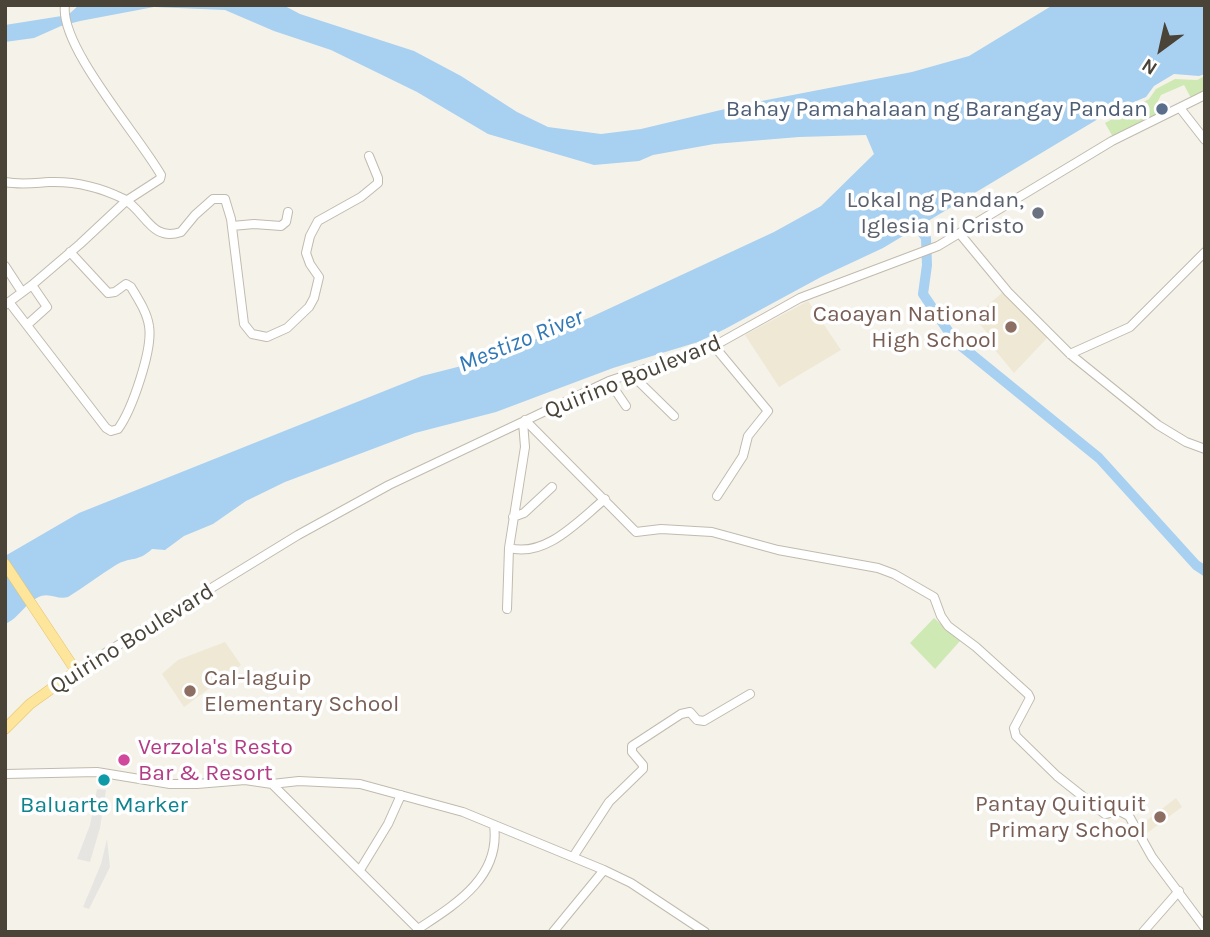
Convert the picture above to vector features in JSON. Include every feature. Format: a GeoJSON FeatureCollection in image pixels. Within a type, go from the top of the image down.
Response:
{"type":"FeatureCollection","features":[{"type":"Feature","properties":{"kind":"main road"},"geometry":{"type":"LineString","coordinates":[[5,564],[76,671]]}},
{"type":"Feature","properties":{"kind":"main road","name":"Quirino Boulevard"},"geometry":{"type":"LineString","coordinates":[[5,729],[30,704],[76,671]]}},
{"type":"Feature","properties":{"kind":"street"},"geometry":{"type":"LineString","coordinates":[[65,5],[67,30],[85,62],[161,175],[160,179],[130,198],[32,285],[7,303],[111,431],[118,429],[134,398],[150,345],[148,320],[131,287],[126,284],[115,292],[108,293],[70,252]]}},
{"type":"Feature","properties":{"kind":"street","name":"Quirino Boulevard"},"geometry":{"type":"LineString","coordinates":[[76,671],[351,504],[609,381],[714,346],[800,298],[938,246],[1018,195],[1112,141],[1205,95]]}},
{"type":"Feature","properties":{"kind":"street"},"geometry":{"type":"LineString","coordinates":[[1180,108],[1205,139]]}},
{"type":"Feature","properties":{"kind":"street"},"geometry":{"type":"LineString","coordinates":[[5,182],[26,185],[47,182],[85,185],[130,198],[155,230],[167,235],[181,232],[213,199],[221,198],[228,204],[244,324],[249,332],[256,336],[267,337],[278,334],[309,307],[319,277],[306,253],[310,236],[318,220],[361,197],[378,183],[369,156]]}},
{"type":"Feature","properties":{"kind":"street"},"geometry":{"type":"LineString","coordinates":[[232,226],[281,226],[286,222],[288,212]]}},
{"type":"Feature","properties":{"kind":"street"},"geometry":{"type":"LineString","coordinates":[[960,233],[1007,292],[1070,354],[1158,425],[1186,442],[1205,449]]}},
{"type":"Feature","properties":{"kind":"street"},"geometry":{"type":"LineString","coordinates":[[1070,354],[1130,327],[1205,252]]}},
{"type":"Feature","properties":{"kind":"street"},"geometry":{"type":"LineString","coordinates":[[5,266],[22,292]]}},
{"type":"Feature","properties":{"kind":"street"},"geometry":{"type":"LineString","coordinates":[[27,325],[47,307],[32,285]]}},
{"type":"Feature","properties":{"kind":"street"},"geometry":{"type":"LineString","coordinates":[[714,346],[768,411],[747,436],[743,456],[717,496]]}},
{"type":"Feature","properties":{"kind":"street"},"geometry":{"type":"LineString","coordinates":[[630,373],[674,416]]}},
{"type":"Feature","properties":{"kind":"street"},"geometry":{"type":"LineString","coordinates":[[609,381],[626,406]]}},
{"type":"Feature","properties":{"kind":"street"},"geometry":{"type":"LineString","coordinates":[[524,421],[636,532],[661,529],[712,532],[778,550],[878,568],[907,580],[934,597],[948,626],[976,647],[1030,698],[1014,728],[1017,736],[1057,776],[1105,814],[1119,811],[1129,816],[1152,857],[1205,928]]}},
{"type":"Feature","properties":{"kind":"street"},"geometry":{"type":"LineString","coordinates":[[507,608],[509,548],[525,447],[524,421]]}},
{"type":"Feature","properties":{"kind":"street"},"geometry":{"type":"LineString","coordinates":[[513,517],[524,513],[552,487]]}},
{"type":"Feature","properties":{"kind":"street"},"geometry":{"type":"LineString","coordinates":[[509,548],[528,550],[547,544],[605,499]]}},
{"type":"Feature","properties":{"kind":"street"},"geometry":{"type":"LineString","coordinates":[[573,857],[609,802],[643,769],[643,765],[632,752],[632,746],[681,714],[690,712],[697,720],[704,721],[750,694]]}},
{"type":"Feature","properties":{"kind":"street"},"geometry":{"type":"LineString","coordinates":[[5,774],[97,772],[170,784],[208,785],[246,780],[272,784],[299,781],[360,784],[463,812],[604,870],[631,883],[705,932]]}},
{"type":"Feature","properties":{"kind":"street"},"geometry":{"type":"LineString","coordinates":[[272,784],[419,930],[453,905],[482,876],[490,864],[496,844],[494,825]]}},
{"type":"Feature","properties":{"kind":"street"},"geometry":{"type":"LineString","coordinates":[[360,870],[388,824],[401,795]]}},
{"type":"Feature","properties":{"kind":"street"},"geometry":{"type":"LineString","coordinates":[[552,932],[604,870]]}},
{"type":"Feature","properties":{"kind":"street"},"geometry":{"type":"LineString","coordinates":[[1143,932],[1179,891]]}},
{"type":"Feature","properties":{"kind":"shaded area","name":"Caoayan National High School"},"geometry":{"type":"Polygon","coordinates":[[[1003,292],[1049,336],[1014,373],[995,350],[998,346],[974,317],[1003,292]]]}},
{"type":"Feature","properties":{"kind":"shaded area"},"geometry":{"type":"Polygon","coordinates":[[[808,301],[841,350],[779,387],[745,335],[808,301]]]}},
{"type":"Feature","properties":{"kind":"shaded area","name":"Cal-laguip Elementary School"},"geometry":{"type":"Polygon","coordinates":[[[225,642],[241,665],[184,707],[162,674],[178,660],[225,642]]]}},
{"type":"Feature","properties":{"kind":"shaded area"},"geometry":{"type":"Polygon","coordinates":[[[97,789],[106,790],[100,828],[90,862],[77,859],[90,825],[97,789]]]}},
{"type":"Feature","properties":{"kind":"shaded area","name":"Pantay Quitiquit Primary School"},"geometry":{"type":"Polygon","coordinates":[[[1176,798],[1182,807],[1143,836],[1137,828],[1176,798]]]}},
{"type":"Feature","properties":{"kind":"shaded area"},"geometry":{"type":"Polygon","coordinates":[[[107,839],[110,867],[89,909],[83,907],[101,864],[107,839]]]}},
{"type":"Feature","properties":{"kind":"green space"},"geometry":{"type":"Polygon","coordinates":[[[1205,76],[1205,90],[1191,98],[1184,85],[1161,95],[1156,105],[1160,114],[1113,137],[1105,123],[1149,99],[1156,89],[1175,79],[1197,80],[1205,76]]]}},
{"type":"Feature","properties":{"kind":"green space"},"geometry":{"type":"Polygon","coordinates":[[[934,618],[960,641],[935,669],[910,643],[934,618]]]}},
{"type":"Feature","properties":{"kind":"water"},"geometry":{"type":"Polygon","coordinates":[[[79,5],[283,5],[300,14],[414,51],[461,76],[517,112],[548,127],[601,134],[641,129],[746,104],[912,72],[969,56],[1053,5],[1205,5],[1205,74],[1174,74],[1154,86],[1146,97],[1108,113],[883,248],[821,277],[698,342],[613,368],[496,412],[415,433],[285,482],[246,501],[213,524],[184,536],[165,550],[152,549],[142,556],[116,565],[68,597],[45,595],[35,599],[5,624],[5,556],[79,513],[422,376],[481,361],[591,317],[774,232],[821,206],[874,154],[866,135],[799,137],[714,144],[653,155],[639,161],[594,165],[488,134],[417,92],[331,50],[274,31],[225,10],[154,7],[80,21],[34,38],[5,42],[5,25],[68,15],[79,5]]]}},
{"type":"Feature","properties":{"kind":"waterway"},"geometry":{"type":"LineString","coordinates":[[910,215],[926,238],[927,265],[923,294],[955,341],[1099,458],[1196,565],[1205,571]]}},
{"type":"Feature","properties":{"kind":"place","name":"Bahay Pamahalaan ng Barangay Pandan"},"geometry":{"type":"Point","coordinates":[1162,109]}},
{"type":"Feature","properties":{"kind":"place","name":"Lokal ng Pandan, Iglesia ni Cristo"},"geometry":{"type":"Point","coordinates":[1038,213]}},
{"type":"Feature","properties":{"kind":"place","name":"Caoayan National High School"},"geometry":{"type":"Point","coordinates":[1011,327]}},
{"type":"Feature","properties":{"kind":"place","name":"Cal-laguip Elementary School"},"geometry":{"type":"Point","coordinates":[190,691]}},
{"type":"Feature","properties":{"kind":"place","name":"Verzola's Resto Bar & Resort"},"geometry":{"type":"Point","coordinates":[124,760]}},
{"type":"Feature","properties":{"kind":"place","name":"Baluarte Marker"},"geometry":{"type":"Point","coordinates":[104,780]}},
{"type":"Feature","properties":{"kind":"place","name":"Pantay Quitiquit Primary School"},"geometry":{"type":"Point","coordinates":[1160,817]}},
{"type":"Feature","properties":{"kind":"water label","name":"Mestizo River"},"geometry":{"type":"Point","coordinates":[521,341]}}]}
